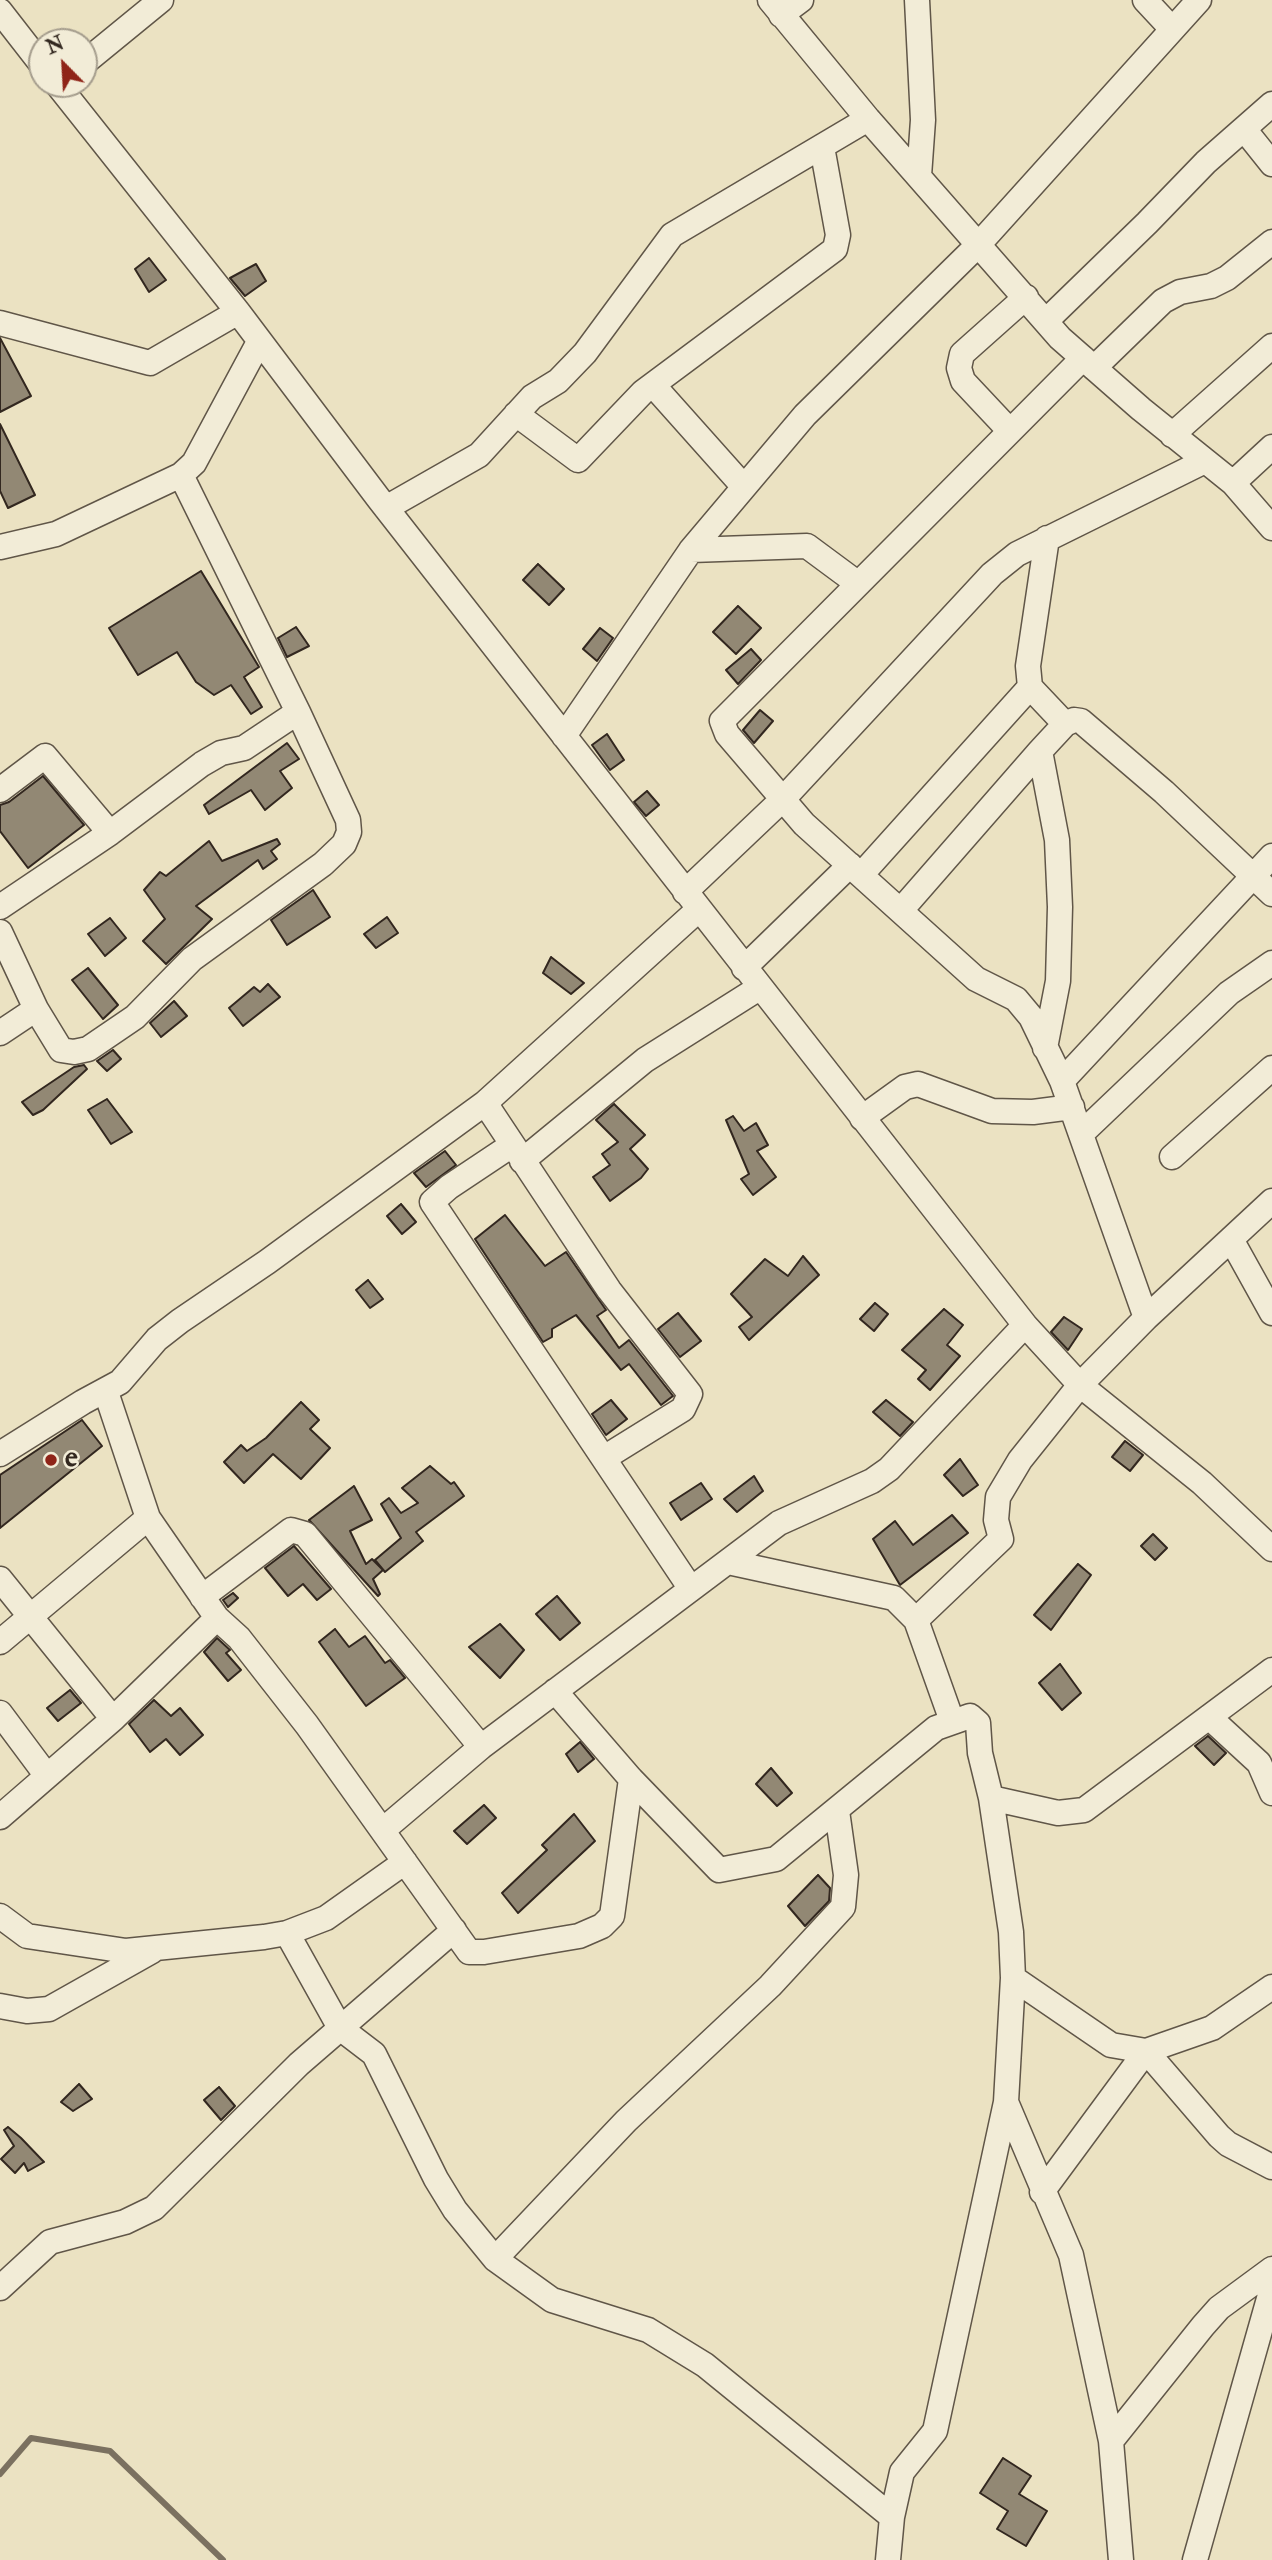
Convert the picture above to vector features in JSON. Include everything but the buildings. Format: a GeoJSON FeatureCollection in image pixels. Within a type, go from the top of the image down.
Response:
{"type":"FeatureCollection","features":[{"type":"Feature","properties":{"kind":"street"},"geometry":{"type":"LineString","coordinates":[[98,52],[161,0]]}},
{"type":"Feature","properties":{"kind":"street"},"geometry":{"type":"LineString","coordinates":[[801,0],[775,7],[868,119],[1046,321],[1088,363],[1233,483],[1272,528]]}},
{"type":"Feature","properties":{"kind":"street"},"geometry":{"type":"LineString","coordinates":[[917,0],[923,120],[919,176]]}},
{"type":"Feature","properties":{"kind":"street"},"geometry":{"type":"LineString","coordinates":[[1144,0],[1172,29]]}},
{"type":"Feature","properties":{"kind":"street"},"geometry":{"type":"LineString","coordinates":[[564,736],[691,550],[805,415],[979,244],[1199,0]]}},
{"type":"Feature","properties":{"kind":"street"},"geometry":{"type":"LineString","coordinates":[[0,11],[28,47]]}},
{"type":"Feature","properties":{"kind":"street"},"geometry":{"type":"LineString","coordinates":[[69,98],[238,312],[382,503],[744,968],[1025,1325],[1080,1385],[1202,1483],[1272,1549]]}},
{"type":"Feature","properties":{"kind":"street"},"geometry":{"type":"LineString","coordinates":[[1046,321],[1206,162],[1272,104]]}},
{"type":"Feature","properties":{"kind":"street"},"geometry":{"type":"LineString","coordinates":[[382,503],[479,455],[532,397],[558,381],[585,353],[672,235],[868,119]]}},
{"type":"Feature","properties":{"kind":"street"},"geometry":{"type":"LineString","coordinates":[[1244,129],[1272,164]]}},
{"type":"Feature","properties":{"kind":"street"},"geometry":{"type":"LineString","coordinates":[[516,414],[578,460],[633,401],[835,249],[838,235],[822,146]]}},
{"type":"Feature","properties":{"kind":"street"},"geometry":{"type":"LineString","coordinates":[[1146,1318],[1072,1107],[1031,1017],[1016,999],[976,979],[902,909],[804,824],[727,734],[722,721],[1009,430],[1163,301],[1180,292],[1211,286],[1227,278],[1272,242]]}},
{"type":"Feature","properties":{"kind":"street"},"geometry":{"type":"LineString","coordinates":[[1009,430],[963,381],[958,368],[962,354],[1026,297]]}},
{"type":"Feature","properties":{"kind":"street"},"geometry":{"type":"LineString","coordinates":[[0,323],[150,363],[238,312]]}},
{"type":"Feature","properties":{"kind":"street"},"geometry":{"type":"LineString","coordinates":[[0,547],[56,534],[181,475],[194,463],[259,342]]}},
{"type":"Feature","properties":{"kind":"street"},"geometry":{"type":"LineString","coordinates":[[1172,435],[1272,346]]}},
{"type":"Feature","properties":{"kind":"street"},"geometry":{"type":"LineString","coordinates":[[653,385],[744,487]]}},
{"type":"Feature","properties":{"kind":"street"},"geometry":{"type":"LineString","coordinates":[[1233,483],[1272,447]]}},
{"type":"Feature","properties":{"kind":"street"},"geometry":{"type":"LineString","coordinates":[[0,1454],[120,1382],[157,1339],[180,1321],[267,1262],[485,1103],[692,901],[992,574],[1017,554],[1046,538],[1205,461]]}},
{"type":"Feature","properties":{"kind":"street"},"geometry":{"type":"LineString","coordinates":[[0,932],[36,1009],[61,1050],[74,1052],[88,1049],[135,1017],[192,959],[323,864],[344,844],[349,832],[348,820],[298,712],[181,475]]}},
{"type":"Feature","properties":{"kind":"street"},"geometry":{"type":"LineString","coordinates":[[1046,538],[1028,666],[1030,687],[1065,724]]}},
{"type":"Feature","properties":{"kind":"street"},"geometry":{"type":"LineString","coordinates":[[691,550],[807,546],[857,583]]}},
{"type":"Feature","properties":{"kind":"street"},"geometry":{"type":"LineString","coordinates":[[744,968],[855,870],[1030,687]]}},
{"type":"Feature","properties":{"kind":"street"},"geometry":{"type":"LineString","coordinates":[[0,907],[110,833],[202,764],[221,753],[244,748],[298,712]]}},
{"type":"Feature","properties":{"kind":"street"},"geometry":{"type":"LineString","coordinates":[[902,909],[1065,724],[1081,721],[1164,792],[1272,894]]}},
{"type":"Feature","properties":{"kind":"street"},"geometry":{"type":"LineString","coordinates":[[1040,751],[1057,840],[1060,916],[1058,981],[1045,1048]]}},
{"type":"Feature","properties":{"kind":"street"},"geometry":{"type":"LineString","coordinates":[[0,790],[45,756],[110,833]]}},
{"type":"Feature","properties":{"kind":"street"},"geometry":{"type":"LineString","coordinates":[[1062,1081],[1272,856]]}},
{"type":"Feature","properties":{"kind":"street"},"geometry":{"type":"LineString","coordinates":[[1081,1135],[1229,993],[1272,963]]}},
{"type":"Feature","properties":{"kind":"street"},"geometry":{"type":"LineString","coordinates":[[691,1590],[432,1202],[517,1153],[645,1060],[760,988]]}},
{"type":"Feature","properties":{"kind":"street"},"geometry":{"type":"LineString","coordinates":[[0,1033],[36,1009]]}},
{"type":"Feature","properties":{"kind":"street"},"geometry":{"type":"LineString","coordinates":[[1172,1157],[1272,1068]]}},
{"type":"Feature","properties":{"kind":"street"},"geometry":{"type":"LineString","coordinates":[[862,1118],[905,1087],[918,1084],[992,1111],[1033,1112],[1072,1107]]}},
{"type":"Feature","properties":{"kind":"street"},"geometry":{"type":"LineString","coordinates":[[485,1103],[609,1290],[690,1394],[683,1409],[604,1458]]}},
{"type":"Feature","properties":{"kind":"street"},"geometry":{"type":"LineString","coordinates":[[916,1620],[1001,1539],[996,1520],[998,1497],[1020,1460],[1080,1385],[1146,1318],[1232,1241],[1272,1200]]}},
{"type":"Feature","properties":{"kind":"street"},"geometry":{"type":"LineString","coordinates":[[1232,1241],[1264,1279],[1272,1313]]}},
{"type":"Feature","properties":{"kind":"street"},"geometry":{"type":"LineString","coordinates":[[383,1830],[481,1746],[779,1523],[872,1481],[889,1469],[1025,1325]]}},
{"type":"Feature","properties":{"kind":"street"},"geometry":{"type":"LineString","coordinates":[[106,1392],[148,1518],[217,1618],[239,1638],[307,1725],[469,1952],[579,1936],[602,1926],[612,1916],[631,1779]]}},
{"type":"Feature","properties":{"kind":"street"},"geometry":{"type":"LineString","coordinates":[[0,1642],[32,1618],[148,1518]]}},
{"type":"Feature","properties":{"kind":"street"},"geometry":{"type":"LineString","coordinates":[[202,1597],[290,1530],[305,1534],[481,1746]]}},
{"type":"Feature","properties":{"kind":"street"},"geometry":{"type":"LineString","coordinates":[[728,1562],[894,1598],[916,1620],[951,1721]]}},
{"type":"Feature","properties":{"kind":"street"},"geometry":{"type":"LineString","coordinates":[[0,1579],[113,1718]]}},
{"type":"Feature","properties":{"kind":"street"},"geometry":{"type":"LineString","coordinates":[[0,1817],[113,1718],[217,1618]]}},
{"type":"Feature","properties":{"kind":"street"},"geometry":{"type":"LineString","coordinates":[[991,1798],[1058,1813],[1084,1810],[1272,1670]]}},
{"type":"Feature","properties":{"kind":"street"},"geometry":{"type":"LineString","coordinates":[[555,1691],[631,1779],[719,1870],[776,1859],[936,1728],[971,1716],[978,1723],[980,1754],[991,1798],[1011,1932],[1013,1978],[1006,2102],[935,2431],[902,2472],[892,2517],[888,2560]]}},
{"type":"Feature","properties":{"kind":"street"},"geometry":{"type":"LineString","coordinates":[[0,1713],[47,1776]]}},
{"type":"Feature","properties":{"kind":"street"},"geometry":{"type":"LineString","coordinates":[[1209,1717],[1259,1763],[1271,1789]]}},
{"type":"Feature","properties":{"kind":"street"},"geometry":{"type":"LineString","coordinates":[[495,2259],[626,2121],[770,1986],[843,1907],[846,1875],[837,1811]]}},
{"type":"Feature","properties":{"kind":"street"},"geometry":{"type":"LineString","coordinates":[[0,1916],[27,1936],[52,1942],[126,1951],[154,1950],[287,1933],[326,1918],[405,1862]]}},
{"type":"Feature","properties":{"kind":"street"},"geometry":{"type":"LineString","coordinates":[[0,2288],[51,2242],[125,2222],[153,2208],[299,2064],[454,1930]]}},
{"type":"Feature","properties":{"kind":"street"},"geometry":{"type":"LineString","coordinates":[[287,1933],[340,2028],[373,2053],[436,2179],[455,2210],[495,2259],[552,2300],[648,2330],[705,2365],[892,2517]]}},
{"type":"Feature","properties":{"kind":"street"},"geometry":{"type":"LineString","coordinates":[[0,2006],[27,2011],[49,2009],[154,1950]]}},
{"type":"Feature","properties":{"kind":"street"},"geometry":{"type":"LineString","coordinates":[[1013,1978],[1111,2045],[1146,2051],[1212,2028],[1272,1987]]}},
{"type":"Feature","properties":{"kind":"street"},"geometry":{"type":"LineString","coordinates":[[1146,2051],[1219,2136],[1228,2144],[1272,2167]]}},
{"type":"Feature","properties":{"kind":"street"},"geometry":{"type":"LineString","coordinates":[[1042,2192],[1146,2051]]}},
{"type":"Feature","properties":{"kind":"street"},"geometry":{"type":"LineString","coordinates":[[1006,2102],[1071,2255],[1111,2441],[1121,2560]]}},
{"type":"Feature","properties":{"kind":"street"},"geometry":{"type":"LineString","coordinates":[[1111,2441],[1211,2317],[1272,2269]]}},
{"type":"Feature","properties":{"kind":"street"},"geometry":{"type":"LineString","coordinates":[[1195,2559],[1272,2288]]}},
{"type":"Feature","properties":{"kind":"waterway"},"geometry":{"type":"LineString","coordinates":[[0,2474],[31,2438],[110,2451],[223,2560]]}},
{"type":"Feature","properties":{"kind":"place","name":"e"},"geometry":{"type":"Point","coordinates":[51,1460]}}]}
